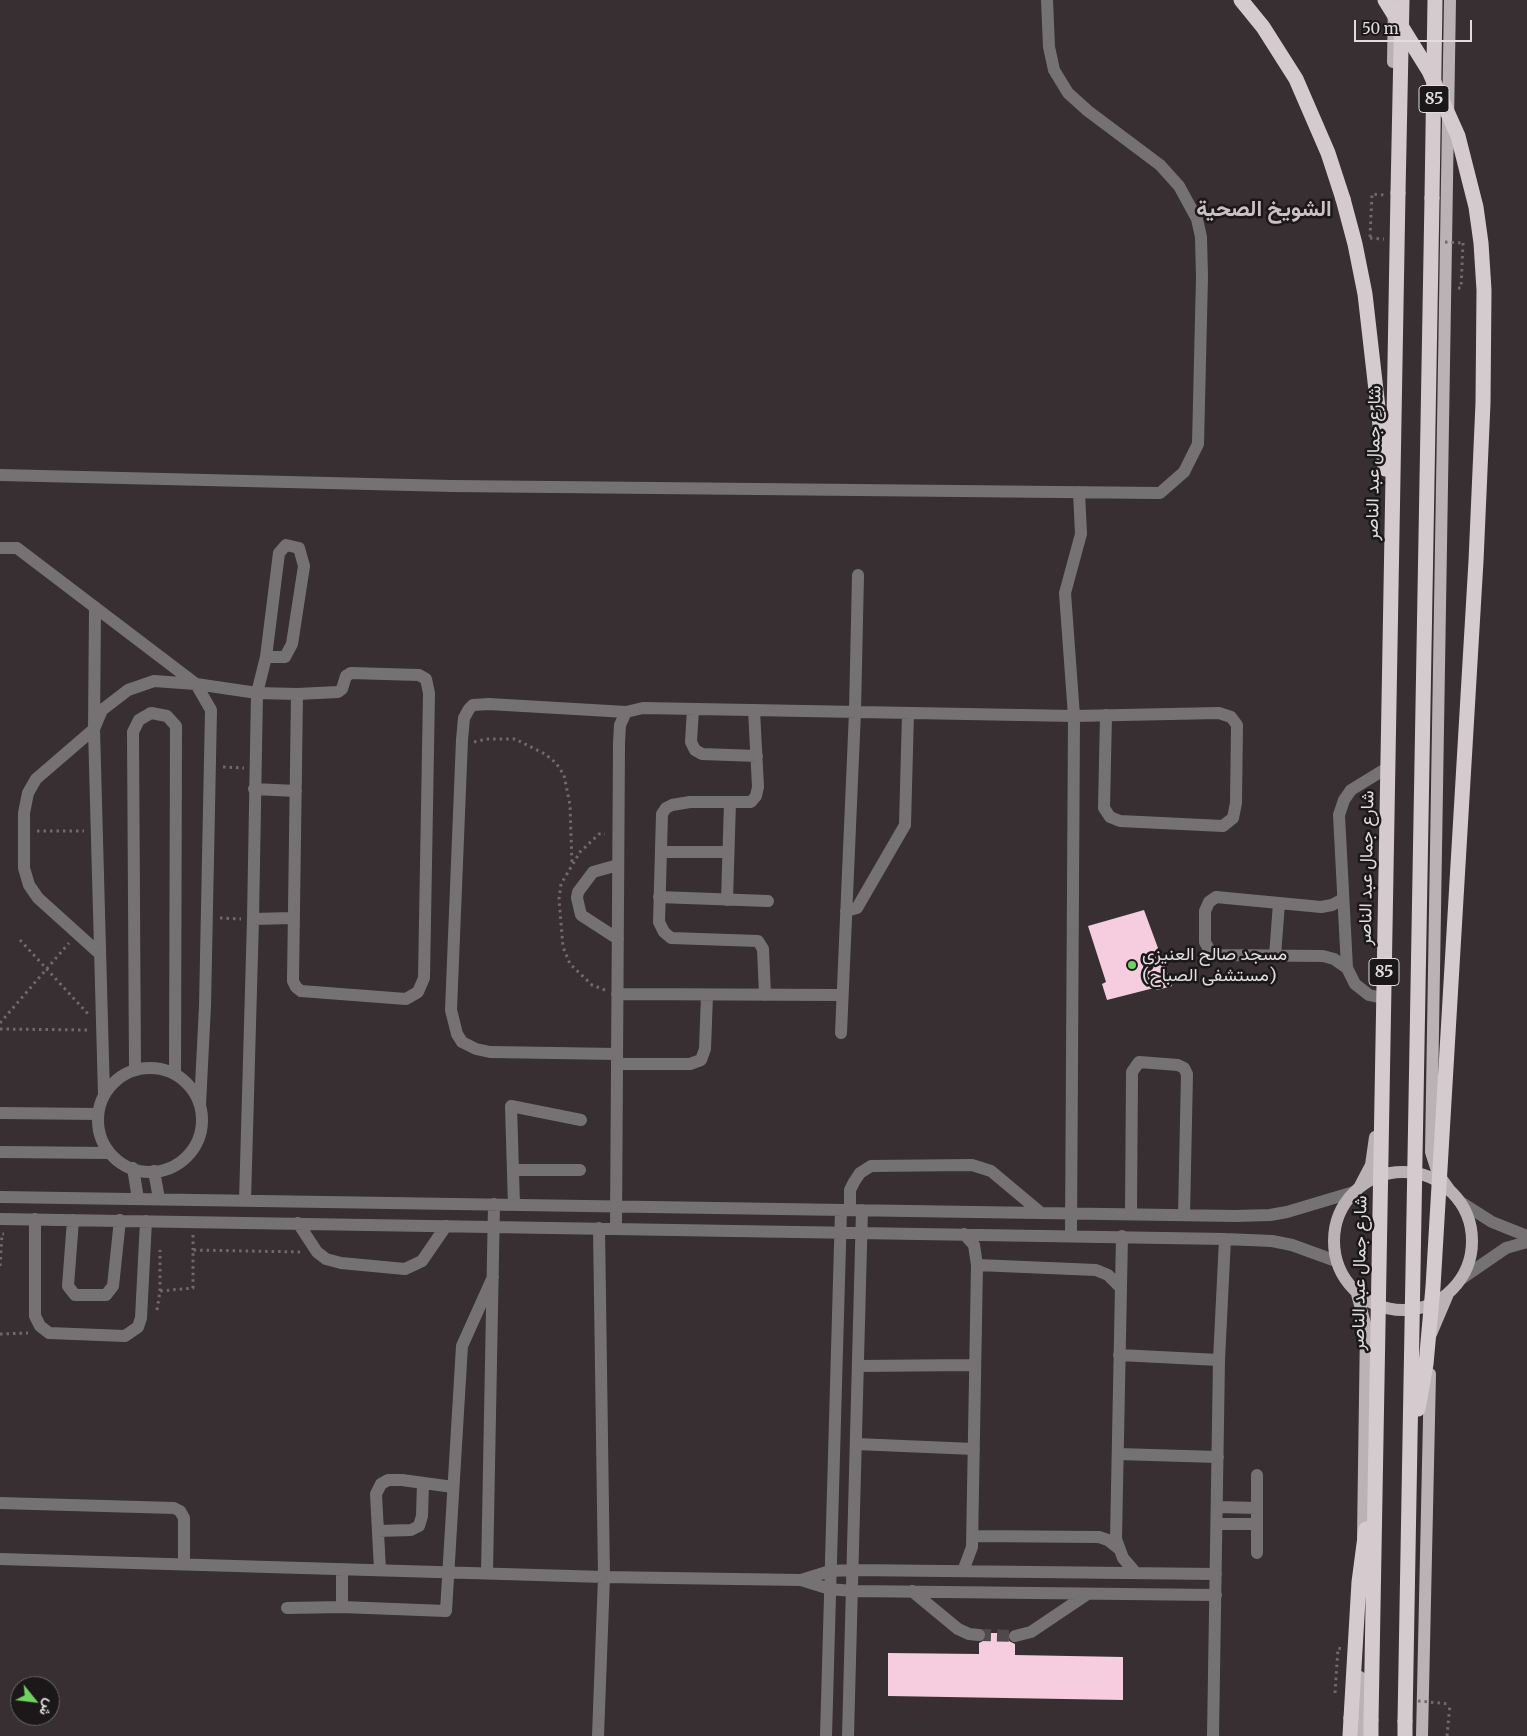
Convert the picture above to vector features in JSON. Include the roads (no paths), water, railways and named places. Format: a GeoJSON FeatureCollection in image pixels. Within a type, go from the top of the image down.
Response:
{"type":"FeatureCollection","features":[{"type":"Feature","properties":{"kind":"highway"},"geometry":{"type":"LineString","coordinates":[[1241,0],[1263,27],[1296,80],[1328,153],[1356,244],[1365,294],[1392,532]]}},
{"type":"Feature","properties":{"kind":"highway"},"geometry":{"type":"LineString","coordinates":[[1385,0],[1429,71],[1458,136],[1476,207],[1481,243],[1484,290],[1483,403],[1476,561],[1433,1287],[1426,1364],[1409,1480]]}},
{"type":"Feature","properties":{"kind":"highway","name":"شارع جمال عبد الناصر"},"geometry":{"type":"LineString","coordinates":[[1371,1736],[1402,0]]}},
{"type":"Feature","properties":{"kind":"highway","name":"85"},"geometry":{"type":"LineString","coordinates":[[1405,1736],[1435,0]]}},
{"type":"Feature","properties":{"kind":"highway"},"geometry":{"type":"LineString","coordinates":[[1350,1736],[1359,1582],[1366,1531],[1375,1493]]}},
{"type":"Feature","properties":{"kind":"main road"},"geometry":{"type":"LineString","coordinates":[[1359,1736],[1366,1327],[1357,1294],[1341,1273],[1336,1261],[1334,1241],[1337,1222],[1342,1210],[1371,1165],[1375,1145],[1394,0]]}},
{"type":"Feature","properties":{"kind":"main road"},"geometry":{"type":"LineString","coordinates":[[1422,1736],[1430,1335],[1448,1294],[1461,1278],[1470,1257],[1471,1234],[1469,1222],[1455,1196],[1438,1174],[1431,1152],[1450,0]]}},
{"type":"Feature","properties":{"kind":"main road"},"geometry":{"type":"LineString","coordinates":[[1357,1189],[1379,1177],[1404,1172],[1429,1178],[1455,1196]]}},
{"type":"Feature","properties":{"kind":"main road"},"geometry":{"type":"LineString","coordinates":[[1357,1294],[1380,1307],[1406,1311],[1431,1304],[1448,1294]]}},
{"type":"Feature","properties":{"kind":"street"},"geometry":{"type":"LineString","coordinates":[[0,475],[452,486],[1160,492],[1184,472],[1198,444],[1202,277],[1201,237],[1197,219],[1179,186],[1160,165],[1068,93],[1054,70],[1049,47],[1047,0]]}},
{"type":"Feature","properties":{"kind":"street"},"geometry":{"type":"LineString","coordinates":[[1071,1235],[1074,716],[1065,593],[1082,534],[1079,492]]}},
{"type":"Feature","properties":{"kind":"street"},"geometry":{"type":"LineString","coordinates":[[245,1201],[257,693],[266,657],[279,553],[286,545],[299,548],[304,566],[292,644],[285,657],[266,657]]}},
{"type":"Feature","properties":{"kind":"street"},"geometry":{"type":"LineString","coordinates":[[0,548],[17,548],[95,607],[196,684],[211,710],[207,918],[200,1105],[202,1125],[196,1145],[182,1160],[164,1170],[144,1172],[125,1166],[109,1152],[100,1134],[98,1114],[104,1095],[94,729],[95,607]]}},
{"type":"Feature","properties":{"kind":"street"},"geometry":{"type":"LineString","coordinates":[[841,1033],[855,712],[858,575]]}},
{"type":"Feature","properties":{"kind":"street"},"geometry":{"type":"LineString","coordinates":[[100,954],[38,898],[29,885],[24,868],[24,831],[25,806],[28,793],[36,779],[94,729],[102,710],[128,690],[154,681],[196,684],[257,693],[297,694],[338,692],[342,689],[346,676],[351,673],[419,675],[426,679],[430,693],[424,978],[418,992],[406,999],[301,991],[296,987],[293,980],[297,694]]}},
{"type":"Feature","properties":{"kind":"street"},"geometry":{"type":"LineString","coordinates":[[707,995],[705,1049],[701,1060],[690,1064],[490,1052],[476,1049],[462,1042],[456,1034],[451,1010],[462,745],[464,718],[473,705],[626,712],[643,708],[1074,716],[1106,715],[1219,713],[1231,716],[1237,725],[1236,803],[1233,818],[1223,826],[1120,822],[1110,817],[1104,808],[1106,715]]}},
{"type":"Feature","properties":{"kind":"street"},"geometry":{"type":"LineString","coordinates":[[693,709],[691,742],[695,750],[702,754],[756,756]]}},
{"type":"Feature","properties":{"kind":"street"},"geometry":{"type":"LineString","coordinates":[[754,710],[756,796],[751,802],[690,802],[672,805],[666,808],[662,814],[659,922],[664,932],[671,938],[758,941],[763,949],[765,995]]}},
{"type":"Feature","properties":{"kind":"street"},"geometry":{"type":"LineString","coordinates":[[616,1228],[620,724],[626,712]]}},
{"type":"Feature","properties":{"kind":"street"},"geometry":{"type":"LineString","coordinates":[[136,1069],[133,732],[139,720],[151,713],[167,716],[176,726],[175,1074]]}},
{"type":"Feature","properties":{"kind":"street"},"geometry":{"type":"LineString","coordinates":[[846,912],[857,908],[905,825],[908,713]]}},
{"type":"Feature","properties":{"kind":"street"},"geometry":{"type":"LineString","coordinates":[[1378,998],[1369,995],[1355,984],[1347,968],[1339,815],[1341,807],[1351,790],[1382,771]]}},
{"type":"Feature","properties":{"kind":"street"},"geometry":{"type":"LineString","coordinates":[[254,789],[296,791]]}},
{"type":"Feature","properties":{"kind":"street"},"geometry":{"type":"LineString","coordinates":[[727,900],[730,802]]}},
{"type":"Feature","properties":{"kind":"street"},"geometry":{"type":"LineString","coordinates":[[661,852],[728,852]]}},
{"type":"Feature","properties":{"kind":"street"},"geometry":{"type":"LineString","coordinates":[[618,865],[593,872],[578,892],[577,898],[581,915],[618,939]]}},
{"type":"Feature","properties":{"kind":"street"},"geometry":{"type":"LineString","coordinates":[[659,897],[768,901]]}},
{"type":"Feature","properties":{"kind":"street"},"geometry":{"type":"LineString","coordinates":[[1344,899],[1327,907],[1216,897],[1208,902],[1205,911],[1205,942],[1214,954],[1329,957],[1347,968]]}},
{"type":"Feature","properties":{"kind":"street"},"geometry":{"type":"LineString","coordinates":[[1275,956],[1279,903]]}},
{"type":"Feature","properties":{"kind":"street"},"geometry":{"type":"LineString","coordinates":[[253,919],[294,918]]}},
{"type":"Feature","properties":{"kind":"street"},"geometry":{"type":"LineString","coordinates":[[617,994],[842,995]]}},
{"type":"Feature","properties":{"kind":"street"},"geometry":{"type":"LineString","coordinates":[[1131,1214],[1132,1072],[1139,1062],[1178,1065],[1184,1068],[1187,1074],[1184,1215]]}},
{"type":"Feature","properties":{"kind":"street"},"geometry":{"type":"LineString","coordinates":[[104,1095],[117,1079],[136,1069],[156,1068],[175,1074],[191,1087],[200,1105]]}},
{"type":"Feature","properties":{"kind":"street"},"geometry":{"type":"LineString","coordinates":[[514,1205],[511,1106],[581,1120]]}},
{"type":"Feature","properties":{"kind":"street"},"geometry":{"type":"LineString","coordinates":[[0,1113],[98,1114]]}},
{"type":"Feature","properties":{"kind":"street"},"geometry":{"type":"LineString","coordinates":[[0,1152],[109,1152]]}},
{"type":"Feature","properties":{"kind":"street"},"geometry":{"type":"LineString","coordinates":[[848,1736],[862,1232],[851,1210],[850,1190],[860,1173],[871,1166],[972,1165],[991,1171],[1040,1212]]}},
{"type":"Feature","properties":{"kind":"street"},"geometry":{"type":"LineString","coordinates":[[134,1168],[138,1199]]}},
{"type":"Feature","properties":{"kind":"street"},"geometry":{"type":"LineString","coordinates":[[513,1170],[580,1170]]}},
{"type":"Feature","properties":{"kind":"street"},"geometry":{"type":"LineString","coordinates":[[154,1171],[159,1199]]}},
{"type":"Feature","properties":{"kind":"street"},"geometry":{"type":"LineString","coordinates":[[0,1197],[1270,1215],[1304,1208],[1357,1189]]}},
{"type":"Feature","properties":{"kind":"street"},"geometry":{"type":"LineString","coordinates":[[1455,1196],[1492,1222],[1527,1236]]}},
{"type":"Feature","properties":{"kind":"street"},"geometry":{"type":"LineString","coordinates":[[487,1573],[494,1204]]}},
{"type":"Feature","properties":{"kind":"street"},"geometry":{"type":"LineString","coordinates":[[769,1209],[770,1231]]}},
{"type":"Feature","properties":{"kind":"street"},"geometry":{"type":"LineString","coordinates":[[826,1736],[840,1232],[851,1210]]}},
{"type":"Feature","properties":{"kind":"street"},"geometry":{"type":"LineString","coordinates":[[1021,1212],[1023,1235]]}},
{"type":"Feature","properties":{"kind":"street"},"geometry":{"type":"LineString","coordinates":[[0,1219],[1224,1239],[1272,1241],[1292,1245],[1336,1261]]}},
{"type":"Feature","properties":{"kind":"street"},"geometry":{"type":"LineString","coordinates":[[35,1219],[35,1316],[40,1326],[49,1333],[124,1336],[138,1327],[142,1318],[146,1221]]}},
{"type":"Feature","properties":{"kind":"street"},"geometry":{"type":"LineString","coordinates":[[73,1220],[68,1286],[75,1295],[106,1296],[113,1286],[120,1220]]}},
{"type":"Feature","properties":{"kind":"street"},"geometry":{"type":"LineString","coordinates":[[298,1223],[317,1252],[326,1259],[341,1263],[405,1269],[413,1267],[422,1261],[446,1226]]}},
{"type":"Feature","properties":{"kind":"street"},"geometry":{"type":"LineString","coordinates":[[598,1736],[604,1577],[599,1228]]}},
{"type":"Feature","properties":{"kind":"street"},"geometry":{"type":"LineString","coordinates":[[963,1571],[970,1556],[972,1536],[977,1265],[974,1245],[964,1234]]}},
{"type":"Feature","properties":{"kind":"street"},"geometry":{"type":"LineString","coordinates":[[1122,1236],[1116,1539],[1122,1558],[1135,1572]]}},
{"type":"Feature","properties":{"kind":"street"},"geometry":{"type":"LineString","coordinates":[[1213,1736],[1219,1360],[1224,1239]]}},
{"type":"Feature","properties":{"kind":"street"},"geometry":{"type":"LineString","coordinates":[[1461,1278],[1506,1248],[1527,1242]]}},
{"type":"Feature","properties":{"kind":"street"},"geometry":{"type":"LineString","coordinates":[[977,1265],[1096,1270],[1108,1275],[1121,1288]]}},
{"type":"Feature","properties":{"kind":"street"},"geometry":{"type":"LineString","coordinates":[[287,1608],[342,1607],[446,1611],[462,1346],[493,1277]]}},
{"type":"Feature","properties":{"kind":"street"},"geometry":{"type":"LineString","coordinates":[[1119,1355],[1219,1360]]}},
{"type":"Feature","properties":{"kind":"street"},"geometry":{"type":"LineString","coordinates":[[858,1366],[975,1364]]}},
{"type":"Feature","properties":{"kind":"street"},"geometry":{"type":"LineString","coordinates":[[856,1444],[974,1449]]}},
{"type":"Feature","properties":{"kind":"street"},"geometry":{"type":"LineString","coordinates":[[1118,1454],[1218,1457]]}},
{"type":"Feature","properties":{"kind":"street"},"geometry":{"type":"LineString","coordinates":[[1257,1475],[1257,1553]]}},
{"type":"Feature","properties":{"kind":"street"},"geometry":{"type":"LineString","coordinates":[[380,1570],[376,1494],[380,1484],[388,1480],[453,1486]]}},
{"type":"Feature","properties":{"kind":"street"},"geometry":{"type":"LineString","coordinates":[[378,1531],[411,1530],[419,1526],[423,1483]]}},
{"type":"Feature","properties":{"kind":"street"},"geometry":{"type":"LineString","coordinates":[[0,1503],[174,1508],[180,1511],[184,1518],[184,1564]]}},
{"type":"Feature","properties":{"kind":"street"},"geometry":{"type":"LineString","coordinates":[[1217,1507],[1257,1508]]}},
{"type":"Feature","properties":{"kind":"street"},"geometry":{"type":"LineString","coordinates":[[1217,1524],[1257,1524]]}},
{"type":"Feature","properties":{"kind":"street"},"geometry":{"type":"LineString","coordinates":[[972,1536],[1099,1537],[1108,1540],[1118,1548]]}},
{"type":"Feature","properties":{"kind":"street"},"geometry":{"type":"LineString","coordinates":[[0,1559],[604,1577],[801,1580],[830,1589],[852,1591],[1216,1595]]}},
{"type":"Feature","properties":{"kind":"street"},"geometry":{"type":"LineString","coordinates":[[342,1569],[342,1607]]}},
{"type":"Feature","properties":{"kind":"street"},"geometry":{"type":"LineString","coordinates":[[801,1580],[830,1571],[853,1570],[1216,1574]]}},
{"type":"Feature","properties":{"kind":"street"},"geometry":{"type":"LineString","coordinates":[[1014,1572],[1014,1593]]}},
{"type":"Feature","properties":{"kind":"street"},"geometry":{"type":"LineString","coordinates":[[1059,1572],[1059,1594]]}},
{"type":"Feature","properties":{"kind":"street"},"geometry":{"type":"LineString","coordinates":[[912,1591],[958,1629],[968,1634],[980,1635]]}},
{"type":"Feature","properties":{"kind":"street"},"geometry":{"type":"LineString","coordinates":[[1015,1636],[1031,1632],[1086,1594]]}},
{"type":"Feature","properties":{"kind":"street"},"geometry":{"type":"LineString","coordinates":[[827,1717],[849,1718]]}},
{"type":"Feature","properties":{"kind":"tunnel"},"geometry":{"type":"LineString","coordinates":[[979,1635],[1015,1636]]}},
{"type":"Feature","properties":{"kind":"place","name":"مسجد صالح العنيزي (مستشفى الصباح)"},"geometry":{"type":"Point","coordinates":[1132,965]}},
{"type":"Feature","properties":{"kind":"district","name":"الشويخ الصحية"},"geometry":{"type":"Point","coordinates":[1264,210]}}]}
